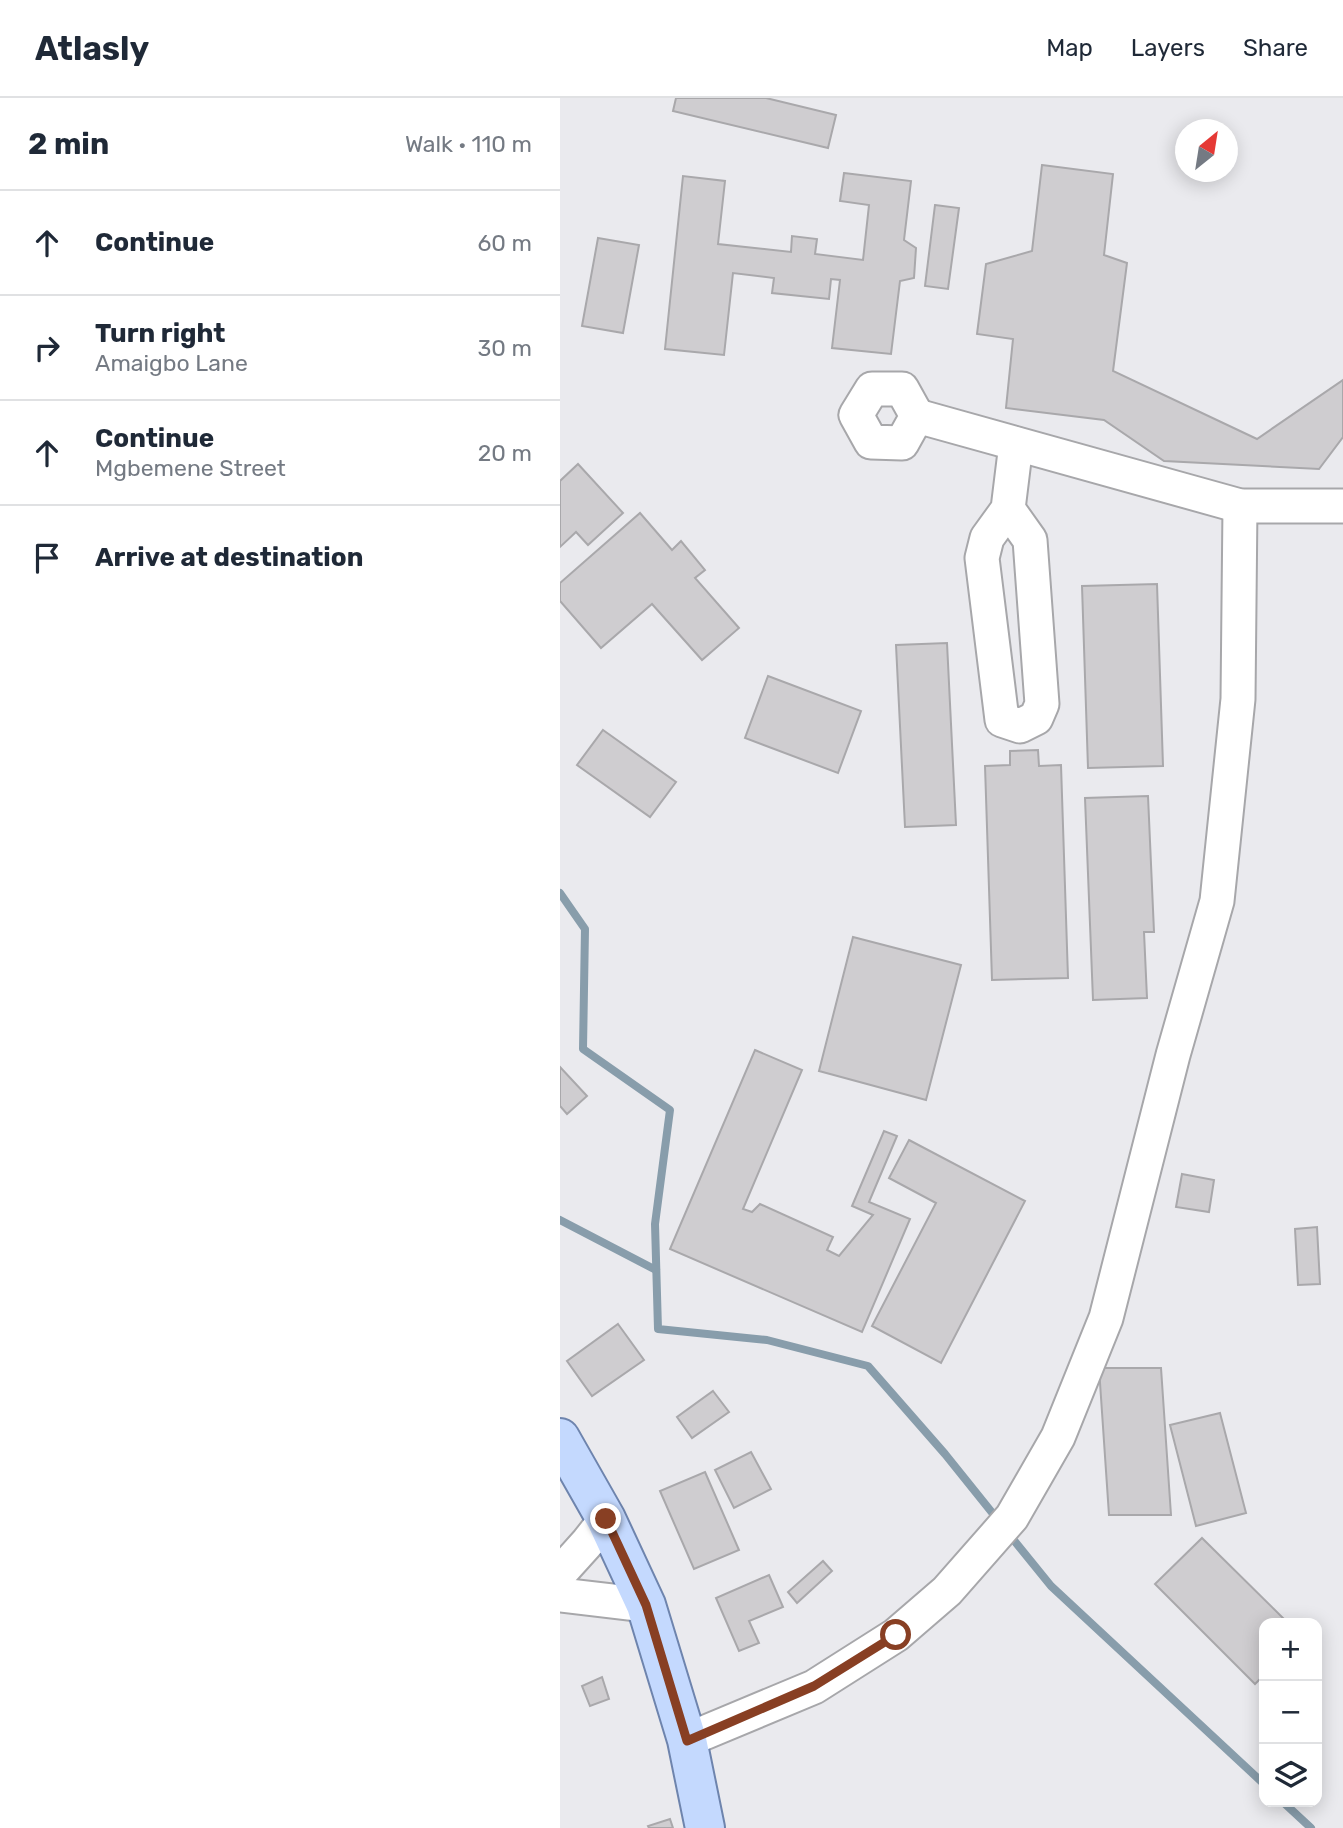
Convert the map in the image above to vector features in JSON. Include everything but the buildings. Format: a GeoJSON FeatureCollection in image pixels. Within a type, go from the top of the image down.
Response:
{"type":"FeatureCollection","features":[{"type":"Feature","properties":{"kind":"main road"},"geometry":{"type":"LineString","coordinates":[[560,1438],[606,1519],[646,1605],[687,1741],[705,1828]]}},
{"type":"Feature","properties":{"kind":"street"},"geometry":{"type":"LineString","coordinates":[[917,416],[1240,506],[1343,506]]}},
{"type":"Feature","properties":{"kind":"street"},"geometry":{"type":"LineString","coordinates":[[1008,509],[1030,540],[1042,704],[1035,718],[1020,726],[1002,720],[982,558],[987,538],[1008,509],[1016,444]]}},
{"type":"Feature","properties":{"kind":"street"},"geometry":{"type":"LineString","coordinates":[[687,1741],[814,1686],[896,1635],[947,1591],[1012,1517],[1058,1437],[1106,1318],[1173,1055],[1217,901],[1238,699],[1240,506]]}},
{"type":"Feature","properties":{"kind":"street"},"geometry":{"type":"LineString","coordinates":[[560,1573],[606,1519]]}},
{"type":"Feature","properties":{"kind":"street"},"geometry":{"type":"LineString","coordinates":[[560,1595],[646,1605]]}},
{"type":"Feature","properties":{"kind":"waterway"},"geometry":{"type":"LineString","coordinates":[[560,893],[585,929],[583,1049],[670,1110],[655,1224],[658,1329],[767,1340],[868,1366],[998,1520]]}},
{"type":"Feature","properties":{"kind":"waterway"},"geometry":{"type":"LineString","coordinates":[[560,1220],[656,1270]]}},
{"type":"Feature","properties":{"kind":"waterway"},"geometry":{"type":"LineString","coordinates":[[1008,1533],[1051,1586],[1259,1779]]}},
{"type":"Feature","properties":{"kind":"waterway"},"geometry":{"type":"LineString","coordinates":[[1288,1807],[1311,1828]]}},
{"type":"Feature","properties":{"kind":"route"},"geometry":{"type":"LineString","coordinates":[[606,1519],[646,1605],[687,1741],[814,1686],[896,1635]]}}]}
